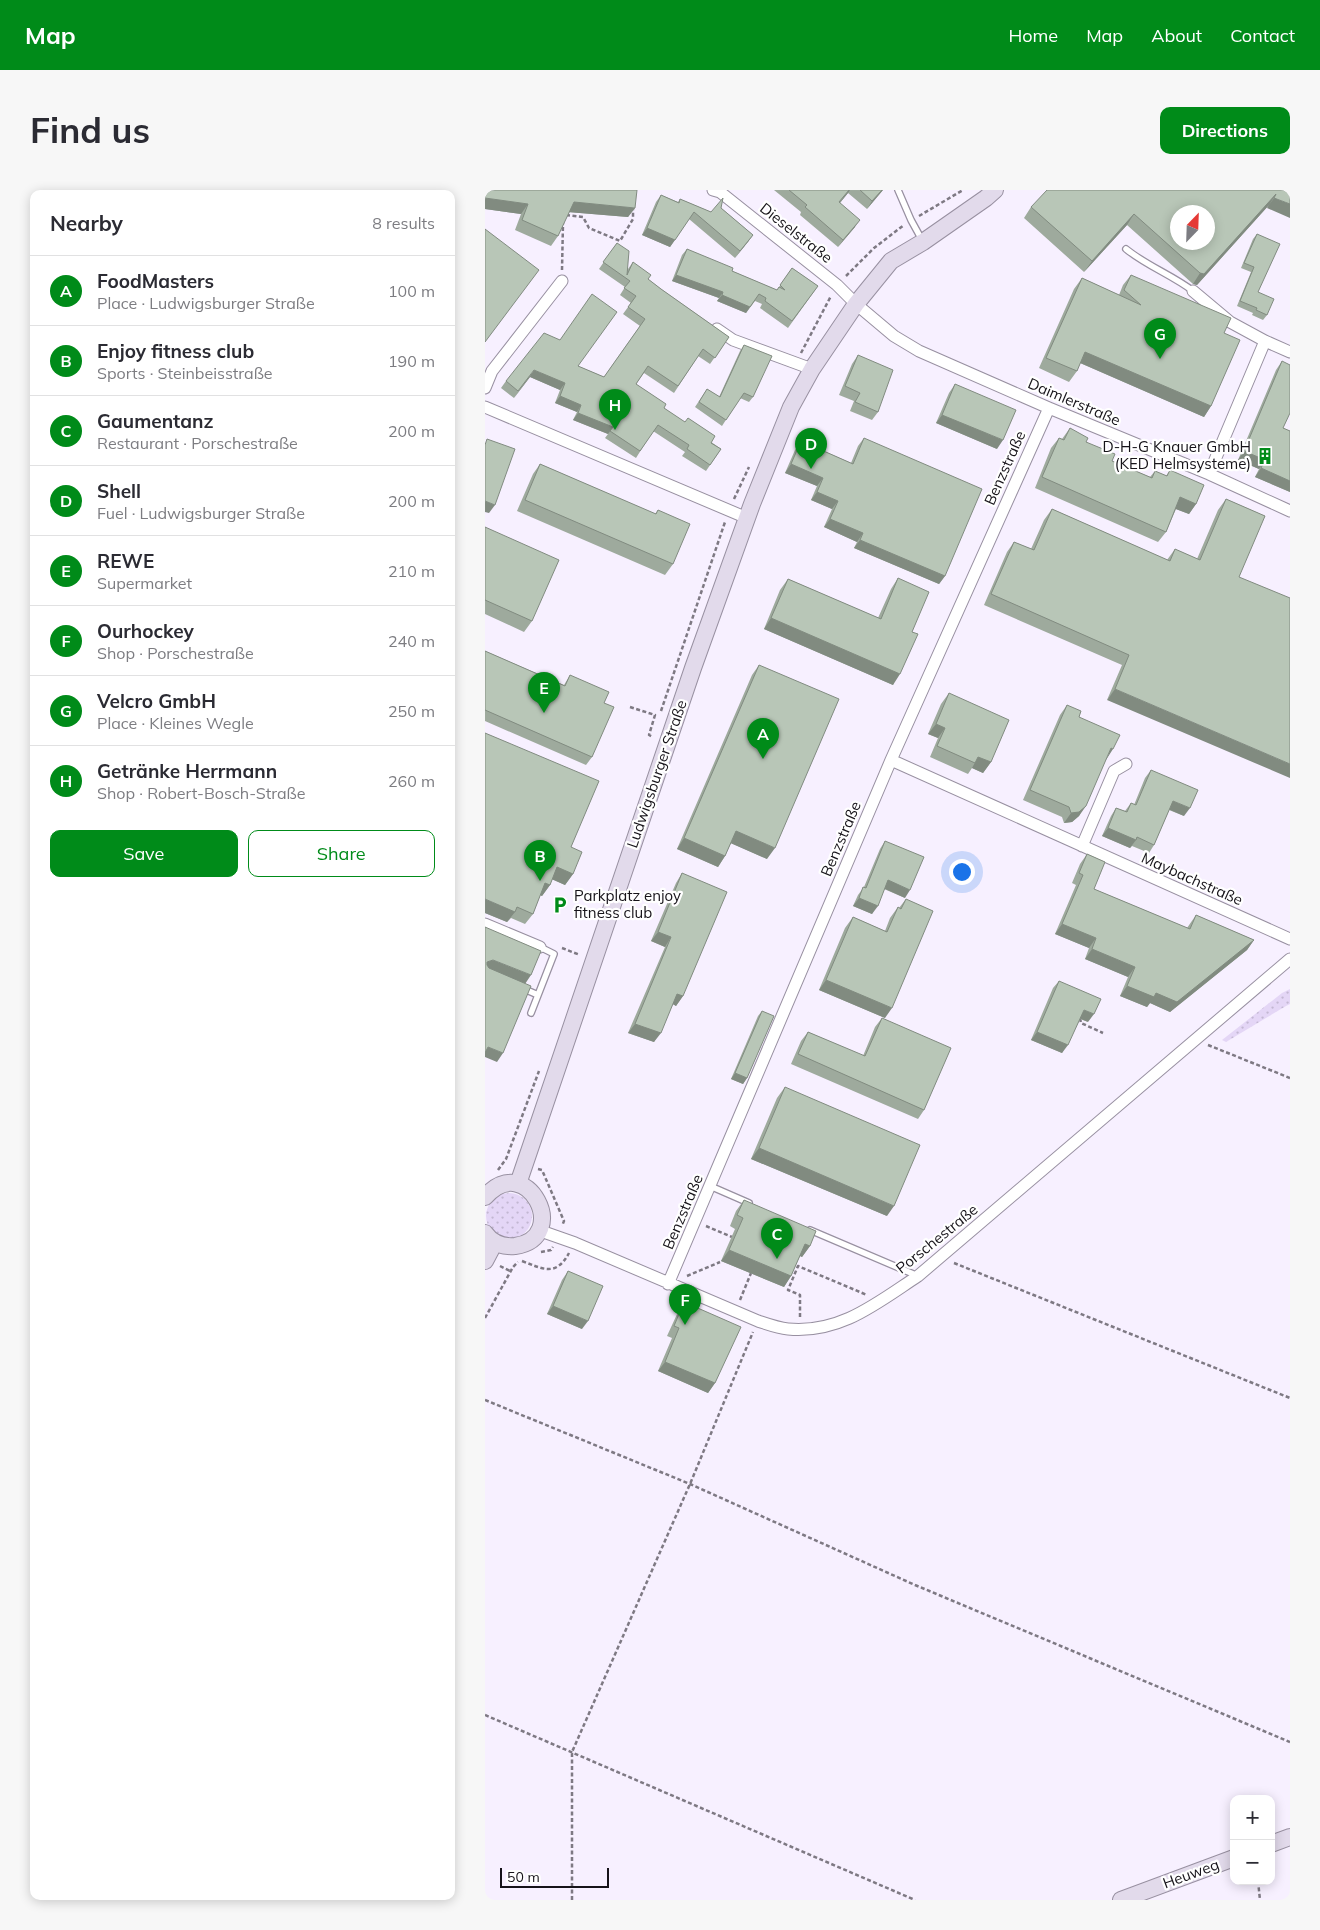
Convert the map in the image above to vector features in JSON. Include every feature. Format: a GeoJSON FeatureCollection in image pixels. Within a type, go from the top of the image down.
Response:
{"type":"FeatureCollection","features":[{"type":"Feature","properties":{"kind":"main road","name":"Ludwigsburger Straße"},"geometry":{"type":"LineString","coordinates":[[518,1184],[693,668],[747,518],[791,407],[812,369],[857,304],[891,261],[923,242],[987,198],[995,190]]}},
{"type":"Feature","properties":{"kind":"main road"},"geometry":{"type":"LineString","coordinates":[[485,1197],[498,1186],[518,1184],[529,1189],[539,1203],[542,1219],[538,1230],[528,1241],[520,1245],[509,1246],[490,1238],[485,1261]]}},
{"type":"Feature","properties":{"kind":"main road"},"geometry":{"type":"LineString","coordinates":[[1275,1843],[1290,1837]]}},
{"type":"Feature","properties":{"kind":"main road","name":"Heuweg"},"geometry":{"type":"LineString","coordinates":[[1121,1900],[1230,1859]]}},
{"type":"Feature","properties":{"kind":"street","name":"Dieselstraße"},"geometry":{"type":"LineString","coordinates":[[713,190],[720,192],[837,284],[857,304]]}},
{"type":"Feature","properties":{"kind":"street"},"geometry":{"type":"LineString","coordinates":[[485,388],[492,371],[562,281]]}},
{"type":"Feature","properties":{"kind":"street"},"geometry":{"type":"LineString","coordinates":[[1193,290],[1230,322],[1290,352]]}},
{"type":"Feature","properties":{"kind":"street","name":"Daimlerstraße"},"geometry":{"type":"LineString","coordinates":[[857,304],[894,336],[919,351],[1049,408],[1209,474],[1290,511]]}},
{"type":"Feature","properties":{"kind":"street"},"geometry":{"type":"LineString","coordinates":[[709,324],[733,340],[812,369]]}},
{"type":"Feature","properties":{"kind":"street"},"geometry":{"type":"LineString","coordinates":[[1209,474],[1265,341]]}},
{"type":"Feature","properties":{"kind":"street"},"geometry":{"type":"LineString","coordinates":[[485,407],[747,518]]}},
{"type":"Feature","properties":{"kind":"street","name":"Benzstraße"},"geometry":{"type":"LineString","coordinates":[[668,1284],[891,760],[1049,408]]}},
{"type":"Feature","properties":{"kind":"street","name":"Maybachstraße"},"geometry":{"type":"LineString","coordinates":[[891,760],[1290,939]]}},
{"type":"Feature","properties":{"kind":"street"},"geometry":{"type":"LineString","coordinates":[[1082,846],[1114,771],[1126,764]]}},
{"type":"Feature","properties":{"kind":"street"},"geometry":{"type":"LineString","coordinates":[[485,924],[540,947]]}},
{"type":"Feature","properties":{"kind":"street","name":"Porschestraße"},"geometry":{"type":"LineString","coordinates":[[538,1230],[575,1243],[758,1321],[787,1329],[814,1329],[835,1324],[862,1313],[918,1276],[1290,959]]}},
{"type":"Feature","properties":{"kind":"lane"},"geometry":{"type":"LineString","coordinates":[[899,190],[911,220],[923,242]]}},
{"type":"Feature","properties":{"kind":"lane"},"geometry":{"type":"LineString","coordinates":[[1127,250],[1142,261],[1174,277],[1193,290]]}},
{"type":"Feature","properties":{"kind":"lane"},"geometry":{"type":"LineString","coordinates":[[531,1013],[554,954],[540,947]]}},
{"type":"Feature","properties":{"kind":"lane"},"geometry":{"type":"LineString","coordinates":[[512,984],[538,995]]}},
{"type":"Feature","properties":{"kind":"lane"},"geometry":{"type":"LineString","coordinates":[[710,1186],[755,1206]]}},
{"type":"Feature","properties":{"kind":"lane"},"geometry":{"type":"LineString","coordinates":[[800,1225],[918,1276]]}},
{"type":"Feature","properties":{"kind":"path"},"geometry":{"type":"LineString","coordinates":[[562,281],[563,222],[566,215],[583,217],[589,228],[620,241],[633,219],[633,200]]}},
{"type":"Feature","properties":{"kind":"path"},"geometry":{"type":"LineString","coordinates":[[629,708],[655,715],[649,735],[653,737]]}},
{"type":"Feature","properties":{"kind":"path"},"geometry":{"type":"LineString","coordinates":[[1079,1016],[1081,1023],[1103,1033]]}},
{"type":"Feature","properties":{"kind":"path"},"geometry":{"type":"LineString","coordinates":[[1196,1040],[1290,1078]]}},
{"type":"Feature","properties":{"kind":"path"},"geometry":{"type":"LineString","coordinates":[[695,1221],[732,1237]]}},
{"type":"Feature","properties":{"kind":"path"},"geometry":{"type":"LineString","coordinates":[[485,1318],[510,1271],[517,1262],[522,1261],[547,1270],[555,1269],[564,1263],[575,1243]]}},
{"type":"Feature","properties":{"kind":"path"},"geometry":{"type":"LineString","coordinates":[[942,1256],[1290,1398]]}},
{"type":"Feature","properties":{"kind":"path"},"geometry":{"type":"LineString","coordinates":[[668,1284],[720,1262]]}},
{"type":"Feature","properties":{"kind":"path"},"geometry":{"type":"LineString","coordinates":[[800,1329],[800,1295],[788,1290],[798,1266],[881,1301]]}},
{"type":"Feature","properties":{"kind":"path"},"geometry":{"type":"LineString","coordinates":[[735,1312],[751,1274]]}},
{"type":"Feature","properties":{"kind":"path"},"geometry":{"type":"LineString","coordinates":[[572,1900],[572,1752],[690,1484],[758,1321]]}},
{"type":"Feature","properties":{"kind":"path"},"geometry":{"type":"LineString","coordinates":[[485,1400],[690,1484],[915,1585],[1290,1742]]}},
{"type":"Feature","properties":{"kind":"path"},"geometry":{"type":"LineString","coordinates":[[485,1715],[915,1900]]}},
{"type":"Feature","properties":{"kind":"path"},"geometry":{"type":"LineString","coordinates":[[1258,1885],[1260,1900]]}},
{"type":"Feature","properties":{"kind":"shaded area"},"geometry":{"type":"Polygon","coordinates":[[[1290,989],[1290,1004],[1226,1042],[1222,1040],[1282,993],[1290,989]]]}},
{"type":"Feature","properties":{"kind":"shaded area"},"geometry":{"type":"Polygon","coordinates":[[[505,1193],[513,1193],[522,1197],[528,1203],[532,1216],[528,1229],[522,1235],[513,1239],[505,1239],[496,1235],[490,1229],[486,1220],[486,1212],[490,1203],[496,1197],[505,1193]]]}},
{"type":"Feature","properties":{"kind":"building"},"geometry":{"type":"Polygon","coordinates":[[[485,190],[637,190],[635,208],[574,202],[558,236],[522,220],[528,204],[485,198],[485,190]]]}},
{"type":"Feature","properties":{"kind":"building"},"geometry":{"type":"Polygon","coordinates":[[[789,190],[849,190],[839,202],[860,220],[843,240],[805,207],[807,205],[789,190]]]}},
{"type":"Feature","properties":{"kind":"building"},"geometry":{"type":"Polygon","coordinates":[[[860,190],[882,190],[872,201],[860,190]]]}},
{"type":"Feature","properties":{"kind":"building"},"geometry":{"type":"Polygon","coordinates":[[[1047,190],[1290,190],[1290,204],[1274,198],[1276,194],[1204,274],[1200,273],[1174,250],[1215,250],[1215,205],[1170,205],[1170,246],[1134,214],[1092,261],[1031,207],[1047,190]]]}},
{"type":"Feature","properties":{"kind":"building"},"geometry":{"type":"Polygon","coordinates":[[[661,195],[679,203],[680,199],[711,212],[723,198],[721,208],[753,235],[740,251],[694,212],[675,240],[647,228],[661,195]]]}},
{"type":"Feature","properties":{"kind":"building"},"geometry":{"type":"Polygon","coordinates":[[[485,229],[539,270],[485,342],[485,229]]]}},
{"type":"Feature","properties":{"kind":"building"},"geometry":{"type":"Polygon","coordinates":[[[1257,234],[1280,244],[1258,292],[1274,299],[1267,315],[1256,310],[1257,308],[1240,301],[1254,267],[1244,263],[1257,234]]]}},
{"type":"Feature","properties":{"kind":"building"},"geometry":{"type":"Polygon","coordinates":[[[617,243],[629,251],[627,275],[633,262],[651,275],[648,279],[729,337],[715,358],[703,349],[678,386],[648,366],[636,384],[666,404],[664,408],[685,422],[688,418],[715,436],[711,443],[721,449],[710,465],[687,449],[689,445],[658,425],[640,451],[610,431],[613,427],[578,413],[581,405],[560,396],[565,383],[534,370],[518,391],[506,381],[544,333],[560,340],[592,294],[617,312],[578,366],[604,377],[645,319],[628,307],[636,296],[624,288],[630,281],[603,262],[617,243]]]}},
{"type":"Feature","properties":{"kind":"building"},"geometry":{"type":"Polygon","coordinates":[[[687,249],[733,268],[732,271],[777,290],[779,287],[785,290],[780,285],[792,268],[818,286],[792,321],[765,301],[766,298],[759,294],[750,307],[722,295],[723,292],[676,275],[687,249]]]}},
{"type":"Feature","properties":{"kind":"building"},"geometry":{"type":"Polygon","coordinates":[[[1131,275],[1231,318],[1224,333],[1240,340],[1211,406],[1085,352],[1077,371],[1046,358],[1082,278],[1141,305],[1124,290],[1131,275]]]}},
{"type":"Feature","properties":{"kind":"building"},"geometry":{"type":"Polygon","coordinates":[[[744,345],[772,356],[753,397],[744,393],[726,420],[699,402],[707,389],[720,397],[744,345]]]}},
{"type":"Feature","properties":{"kind":"building"},"geometry":{"type":"Polygon","coordinates":[[[858,355],[893,370],[878,412],[855,402],[860,393],[845,386],[858,355]]]}},
{"type":"Feature","properties":{"kind":"building"},"geometry":{"type":"Polygon","coordinates":[[[1282,361],[1290,365],[1290,413],[1283,428],[1290,431],[1290,481],[1261,468],[1265,460],[1244,451],[1282,361]]]}},
{"type":"Feature","properties":{"kind":"building"},"geometry":{"type":"Polygon","coordinates":[[[955,384],[1016,410],[1003,440],[942,415],[955,384]]]}},
{"type":"Feature","properties":{"kind":"building"},"geometry":{"type":"Polygon","coordinates":[[[1070,428],[1088,438],[1086,442],[1115,454],[1112,461],[1152,478],[1155,471],[1167,476],[1170,470],[1204,485],[1196,504],[1180,497],[1166,532],[1042,477],[1059,438],[1064,440],[1070,428]]]}},
{"type":"Feature","properties":{"kind":"building"},"geometry":{"type":"Polygon","coordinates":[[[864,438],[982,489],[945,576],[860,540],[863,533],[830,519],[838,501],[817,492],[823,478],[791,464],[801,441],[853,464],[864,438]]]}},
{"type":"Feature","properties":{"kind":"building"},"geometry":{"type":"Polygon","coordinates":[[[487,439],[515,449],[495,505],[485,501],[485,445],[487,439]]]}},
{"type":"Feature","properties":{"kind":"building"},"geometry":{"type":"Polygon","coordinates":[[[540,464],[656,514],[658,510],[690,524],[673,564],[525,500],[540,464]]]}},
{"type":"Feature","properties":{"kind":"building"},"geometry":{"type":"Polygon","coordinates":[[[1226,499],[1265,516],[1239,577],[1290,598],[1290,764],[1115,689],[1129,655],[991,594],[1014,542],[1034,550],[1052,509],[1170,561],[1175,549],[1200,560],[1226,499]]]}},
{"type":"Feature","properties":{"kind":"building"},"geometry":{"type":"Polygon","coordinates":[[[485,527],[559,560],[532,621],[485,600],[485,527]]]}},
{"type":"Feature","properties":{"kind":"building"},"geometry":{"type":"Polygon","coordinates":[[[898,578],[929,592],[912,632],[918,634],[900,674],[771,618],[788,579],[881,619],[898,578]]]}},
{"type":"Feature","properties":{"kind":"building"},"geometry":{"type":"Polygon","coordinates":[[[485,651],[565,686],[570,675],[609,692],[604,703],[614,707],[592,757],[485,710],[485,651]]]}},
{"type":"Feature","properties":{"kind":"building"},"geometry":{"type":"Polygon","coordinates":[[[759,665],[839,699],[775,848],[736,831],[725,856],[684,838],[759,665]]]}},
{"type":"Feature","properties":{"kind":"building"},"geometry":{"type":"Polygon","coordinates":[[[949,693],[1009,720],[991,762],[978,757],[975,763],[937,746],[945,728],[936,724],[949,693]]]}},
{"type":"Feature","properties":{"kind":"building"},"geometry":{"type":"Polygon","coordinates":[[[1067,705],[1081,711],[1079,717],[1120,735],[1113,749],[1111,748],[1086,806],[1079,812],[1071,813],[1069,807],[1030,790],[1067,705]]]}},
{"type":"Feature","properties":{"kind":"building"},"geometry":{"type":"Polygon","coordinates":[[[485,733],[599,781],[571,847],[582,852],[573,874],[557,867],[550,885],[545,883],[533,914],[517,907],[515,912],[485,899],[485,733]]]}},
{"type":"Feature","properties":{"kind":"building"},"geometry":{"type":"Polygon","coordinates":[[[1151,770],[1198,790],[1190,808],[1173,801],[1154,845],[1137,837],[1136,840],[1108,828],[1116,808],[1127,812],[1131,803],[1136,805],[1151,770]]]}},
{"type":"Feature","properties":{"kind":"building"},"geometry":{"type":"Polygon","coordinates":[[[885,841],[924,857],[910,890],[888,880],[878,906],[859,898],[863,887],[866,888],[885,841]]]}},
{"type":"Feature","properties":{"kind":"building"},"geometry":{"type":"Polygon","coordinates":[[[1087,854],[1105,862],[1094,889],[1190,929],[1196,915],[1254,940],[1177,1002],[1156,993],[1154,997],[1127,986],[1135,967],[1092,949],[1096,938],[1062,924],[1083,875],[1079,873],[1087,854]]]}},
{"type":"Feature","properties":{"kind":"building"},"geometry":{"type":"Polygon","coordinates":[[[682,873],[727,892],[683,996],[677,994],[661,1033],[635,1024],[671,937],[658,932],[682,873]]]}},
{"type":"Feature","properties":{"kind":"building"},"geometry":{"type":"Polygon","coordinates":[[[906,899],[933,911],[892,1008],[826,980],[853,917],[887,932],[898,907],[901,909],[906,899]]]}},
{"type":"Feature","properties":{"kind":"building"},"geometry":{"type":"Polygon","coordinates":[[[485,927],[541,951],[531,975],[493,960],[487,962],[489,968],[531,986],[503,1053],[488,1047],[485,1053],[485,927]]]}},
{"type":"Feature","properties":{"kind":"building"},"geometry":{"type":"Polygon","coordinates":[[[1059,981],[1101,999],[1094,1014],[1084,1010],[1068,1045],[1037,1032],[1059,981]]]}},
{"type":"Feature","properties":{"kind":"building"},"geometry":{"type":"Polygon","coordinates":[[[762,1011],[774,1016],[747,1078],[735,1073],[762,1011]]]}},
{"type":"Feature","properties":{"kind":"building"},"geometry":{"type":"Polygon","coordinates":[[[882,1018],[951,1048],[924,1110],[798,1054],[808,1032],[865,1056],[882,1018]]]}},
{"type":"Feature","properties":{"kind":"building"},"geometry":{"type":"Polygon","coordinates":[[[785,1087],[920,1145],[894,1206],[759,1148],[785,1087]]]}},
{"type":"Feature","properties":{"kind":"building"},"geometry":{"type":"Polygon","coordinates":[[[744,1200],[816,1231],[810,1246],[805,1244],[791,1276],[729,1250],[743,1218],[737,1215],[744,1200]]]}},
{"type":"Feature","properties":{"kind":"building"},"geometry":{"type":"Polygon","coordinates":[[[568,1271],[603,1286],[588,1321],[553,1306],[568,1271]]]}},
{"type":"Feature","properties":{"kind":"building"},"geometry":{"type":"Polygon","coordinates":[[[684,1302],[741,1327],[715,1383],[665,1362],[679,1328],[674,1326],[684,1302]]]}},
{"type":"Feature","properties":{"kind":"place","name":"Velcro GmbH"},"geometry":{"type":"Point","coordinates":[1160,359]}},
{"type":"Feature","properties":{"kind":"place","name":"Getränke Herrmann"},"geometry":{"type":"Point","coordinates":[615,430]}},
{"type":"Feature","properties":{"kind":"place","name":"D-H-G Knauer GmbH (KED Helmsysteme)"},"geometry":{"type":"Point","coordinates":[1265,456]}},
{"type":"Feature","properties":{"kind":"place","name":"Shell"},"geometry":{"type":"Point","coordinates":[811,469]}},
{"type":"Feature","properties":{"kind":"place","name":"REWE"},"geometry":{"type":"Point","coordinates":[544,713]}},
{"type":"Feature","properties":{"kind":"place","name":"FoodMasters"},"geometry":{"type":"Point","coordinates":[763,759]}},
{"type":"Feature","properties":{"kind":"place","name":"Enjoy fitness club"},"geometry":{"type":"Point","coordinates":[540,881]}},
{"type":"Feature","properties":{"kind":"place","name":"Parkplatz enjoy fitness club"},"geometry":{"type":"Point","coordinates":[560,905]}},
{"type":"Feature","properties":{"kind":"place","name":"Gaumentanz"},"geometry":{"type":"Point","coordinates":[777,1259]}},
{"type":"Feature","properties":{"kind":"place","name":"Ourhockey"},"geometry":{"type":"Point","coordinates":[685,1325]}}]}
